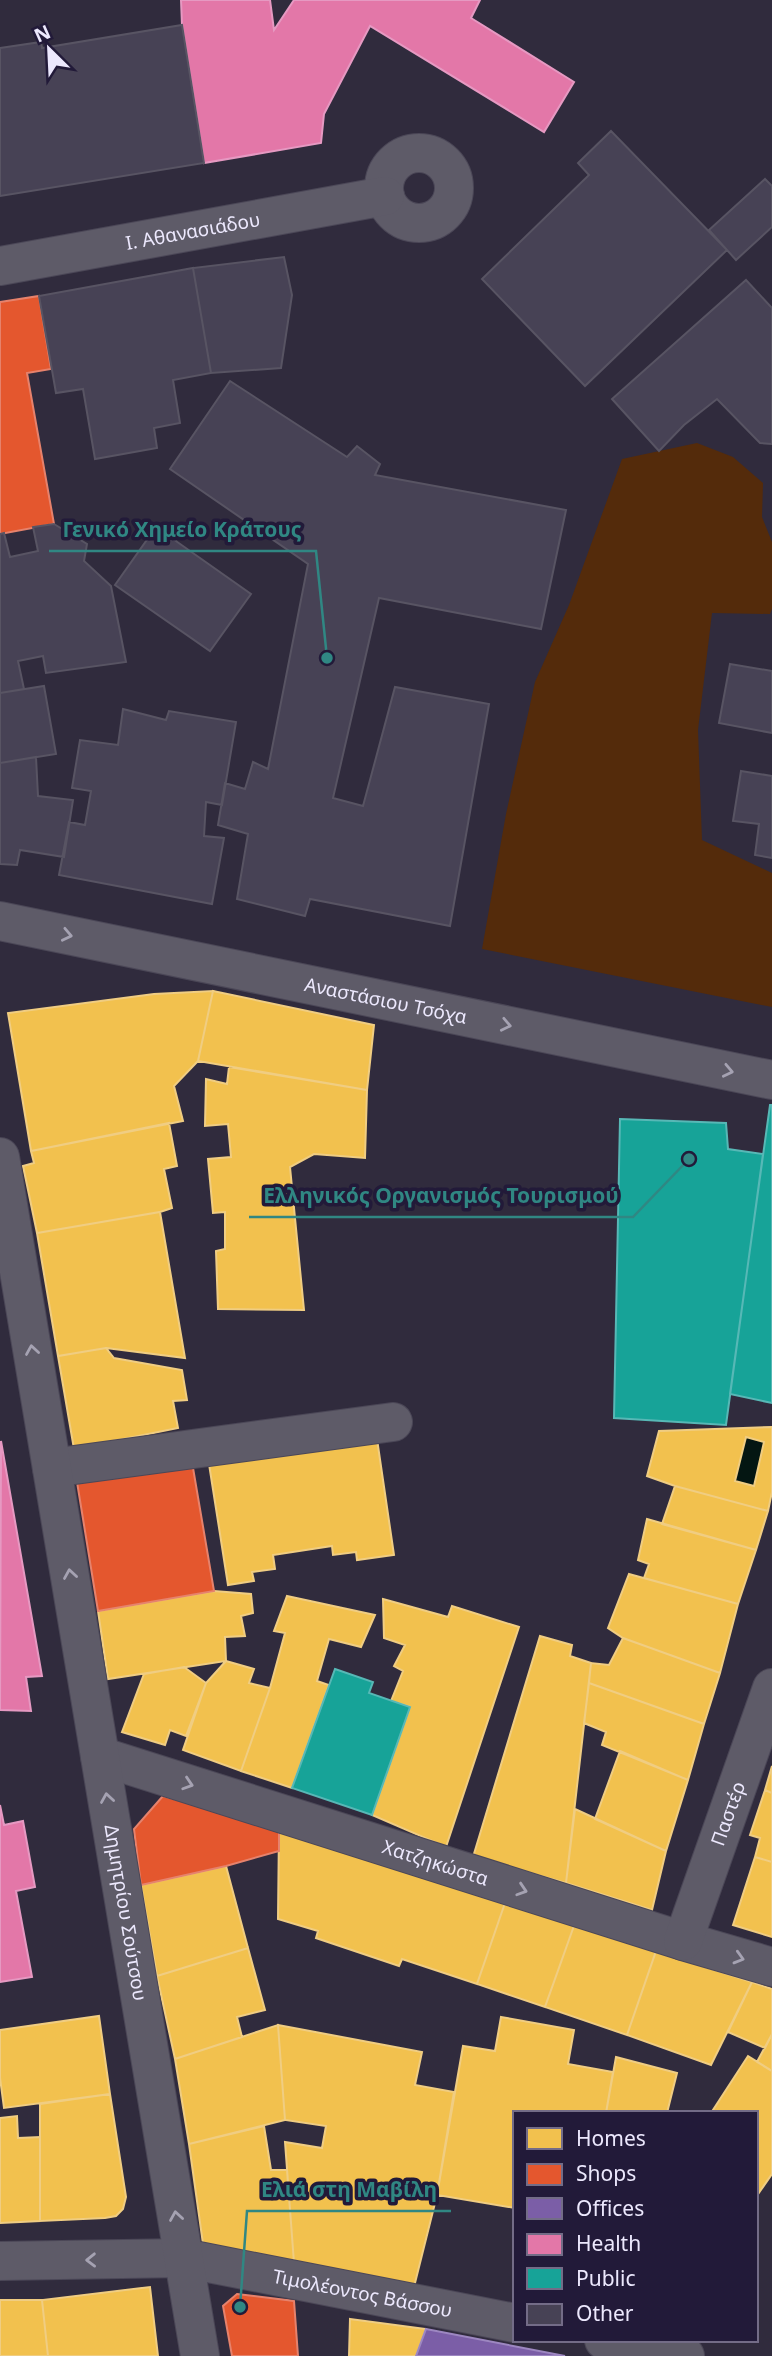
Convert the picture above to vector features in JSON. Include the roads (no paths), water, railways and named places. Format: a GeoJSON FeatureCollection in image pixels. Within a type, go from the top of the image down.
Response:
{"type":"FeatureCollection","features":[{"type":"Feature","properties":{"kind":"street","name":"Ι. Αθανασιάδου"},"geometry":{"type":"LineString","coordinates":[[0,265],[385,196]]}},
{"type":"Feature","properties":{"kind":"street","name":"Αναστάσιου Τσόχα"},"geometry":{"type":"LineString","coordinates":[[0,921],[772,1080]]}},
{"type":"Feature","properties":{"kind":"street","name":"Δημητρίου Σούτσου"},"geometry":{"type":"LineString","coordinates":[[0,1157],[200,2356]]}},
{"type":"Feature","properties":{"kind":"street"},"geometry":{"type":"LineString","coordinates":[[52,1468],[393,1422]]}},
{"type":"Feature","properties":{"kind":"street","name":"Παστέρ"},"geometry":{"type":"LineString","coordinates":[[683,1941],[772,1688]]}},
{"type":"Feature","properties":{"kind":"street","name":"Χατζηκώστα"},"geometry":{"type":"LineString","coordinates":[[100,1756],[772,1967]]}},
{"type":"Feature","properties":{"kind":"street","name":"Τιμολέοντος Βάσσου"},"geometry":{"type":"LineString","coordinates":[[0,2261],[183,2258],[513,2323]]}},
{"type":"Feature","properties":{"kind":"street"},"geometry":{"type":"LineString","coordinates":[[614,2342],[685,2356]]}},
{"type":"Feature","properties":{"kind":"place","name":"Γενικό Χημείο Κράτους"},"geometry":{"type":"Point","coordinates":[327,658]}},
{"type":"Feature","properties":{"kind":"place","name":"Ελληνικός Οργανισμός Τουρισμού"},"geometry":{"type":"Point","coordinates":[689,1159]}},
{"type":"Feature","properties":{"kind":"place","name":"Ελιά στη Μαβίλη"},"geometry":{"type":"Point","coordinates":[240,2307]}}]}
